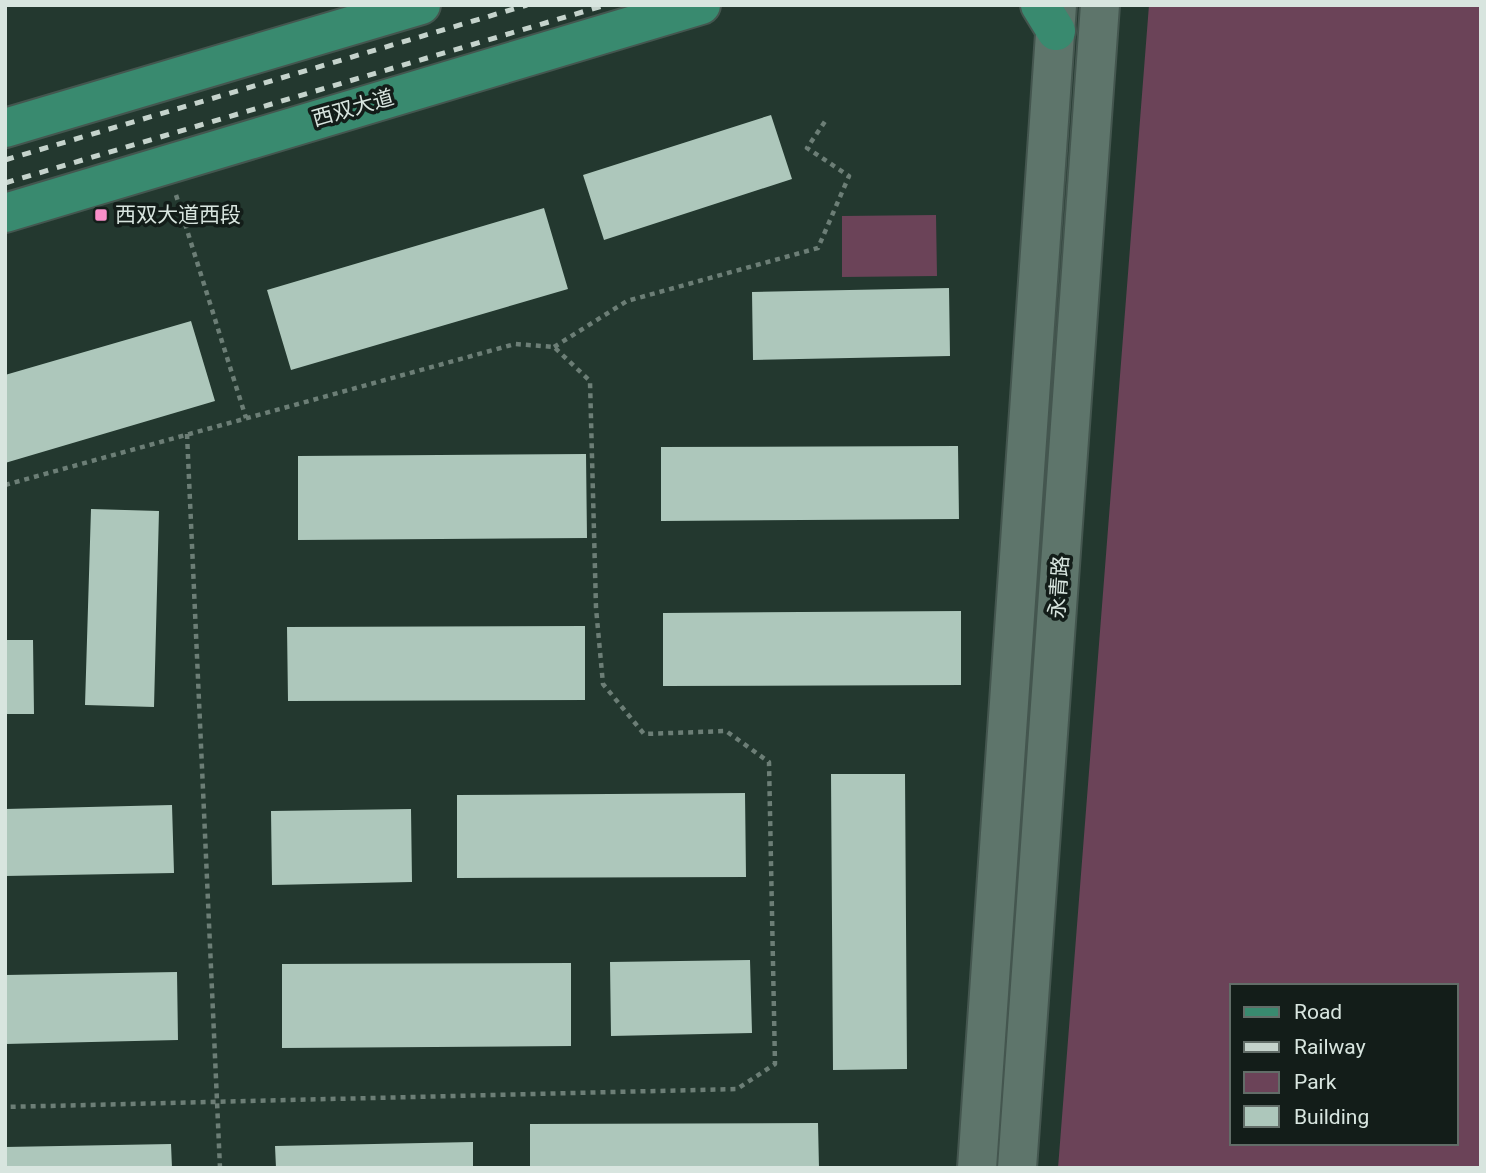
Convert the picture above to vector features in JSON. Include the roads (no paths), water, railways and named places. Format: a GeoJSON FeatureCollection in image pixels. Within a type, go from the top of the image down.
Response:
{"type":"FeatureCollection","features":[{"type":"Feature","properties":{"kind":"main road"},"geometry":{"type":"LineString","coordinates":[[5,128],[421,5]]}},
{"type":"Feature","properties":{"kind":"main road","name":"西双大道"},"geometry":{"type":"LineString","coordinates":[[5,213],[701,5]]}},
{"type":"Feature","properties":{"kind":"main road","name":"永青路"},"geometry":{"type":"LineString","coordinates":[[1017,1168],[1100,5]]}},
{"type":"Feature","properties":{"kind":"main road","name":"永青路"},"geometry":{"type":"LineString","coordinates":[[977,1168],[1051,14]]}},
{"type":"Feature","properties":{"kind":"railway"},"geometry":{"type":"LineString","coordinates":[[5,160],[527,5]]}},
{"type":"Feature","properties":{"kind":"railway"},"geometry":{"type":"LineString","coordinates":[[5,183],[606,5]]}},
{"type":"Feature","properties":{"kind":"place","name":"西双大道西段"},"geometry":{"type":"Point","coordinates":[101,215]}}]}
